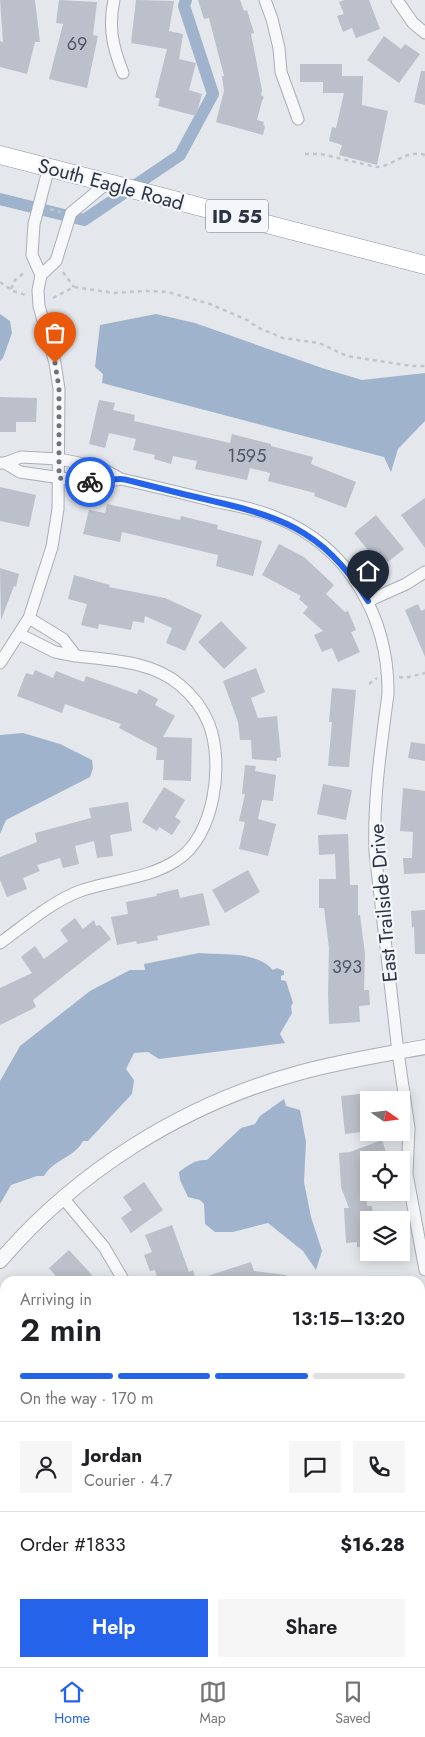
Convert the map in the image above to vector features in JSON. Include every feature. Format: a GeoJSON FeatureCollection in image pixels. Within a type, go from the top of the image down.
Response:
{"type":"FeatureCollection","features":[{"type":"Feature","properties":{"kind":"highway","name":"South Eagle Road"},"geometry":{"type":"LineString","coordinates":[[0,155],[425,265]]}},
{"type":"Feature","properties":{"kind":"street"},"geometry":{"type":"LineString","coordinates":[[114,0],[110,28],[116,55],[123,73]]}},
{"type":"Feature","properties":{"kind":"street"},"geometry":{"type":"LineString","coordinates":[[265,0],[279,48],[281,72],[298,119]]}},
{"type":"Feature","properties":{"kind":"street"},"geometry":{"type":"LineString","coordinates":[[396,0],[413,23],[425,33]]}},
{"type":"Feature","properties":{"kind":"street"},"geometry":{"type":"LineString","coordinates":[[0,663],[29,618],[52,547],[58,509],[59,388],[55,363],[40,306],[38,290],[41,275],[32,255],[34,224],[49,168]]}},
{"type":"Feature","properties":{"kind":"street"},"geometry":{"type":"LineString","coordinates":[[41,275],[56,261],[71,213],[107,183]]}},
{"type":"Feature","properties":{"kind":"street"},"geometry":{"type":"LineString","coordinates":[[2,463],[21,457],[59,459],[99,467],[121,479]]}},
{"type":"Feature","properties":{"kind":"street"},"geometry":{"type":"LineString","coordinates":[[2,463],[20,472],[96,483],[121,479]]}},
{"type":"Feature","properties":{"kind":"street","name":"East Trailside Drive"},"geometry":{"type":"LineString","coordinates":[[121,479],[259,512],[295,526],[329,552],[351,575],[368,601],[382,639],[388,680],[388,694],[375,796],[376,862],[398,1052],[409,1128],[407,1174],[425,1270]]}},
{"type":"Feature","properties":{"kind":"street"},"geometry":{"type":"LineString","coordinates":[[368,601],[406,584],[425,572]]}},
{"type":"Feature","properties":{"kind":"street"},"geometry":{"type":"LineString","coordinates":[[29,618],[63,639],[76,656]]}},
{"type":"Feature","properties":{"kind":"street"},"geometry":{"type":"LineString","coordinates":[[0,943],[61,900],[78,892],[156,871],[178,860],[190,849],[201,834],[209,818],[216,761],[213,737],[208,723],[196,701],[179,684],[158,671],[131,663],[55,652],[19,634]]}},
{"type":"Feature","properties":{"kind":"street"},"geometry":{"type":"LineString","coordinates":[[0,1261],[63,1198],[138,1143],[175,1122],[214,1103],[294,1074],[425,1047]]}},
{"type":"Feature","properties":{"kind":"street"},"geometry":{"type":"LineString","coordinates":[[63,1198],[104,1247],[121,1276]]}},
{"type":"Feature","properties":{"kind":"path"},"geometry":{"type":"LineString","coordinates":[[304,154],[320,154],[376,168],[385,167],[407,154],[416,152],[425,155]]}},
{"type":"Feature","properties":{"kind":"path"},"geometry":{"type":"LineString","coordinates":[[48,209],[62,212]]}},
{"type":"Feature","properties":{"kind":"path"},"geometry":{"type":"LineString","coordinates":[[11,289],[15,280],[25,272]]}},
{"type":"Feature","properties":{"kind":"path"},"geometry":{"type":"LineString","coordinates":[[63,272],[74,287]]}},
{"type":"Feature","properties":{"kind":"path"},"geometry":{"type":"LineString","coordinates":[[0,282],[26,296]]}},
{"type":"Feature","properties":{"kind":"path"},"geometry":{"type":"LineString","coordinates":[[52,298],[74,287],[114,293],[168,292],[210,304],[248,320],[259,328],[283,338],[319,343],[347,356],[411,366],[425,366]]}},
{"type":"Feature","properties":{"kind":"path"},"geometry":{"type":"LineString","coordinates":[[399,677],[405,678],[425,672]]}},
{"type":"Feature","properties":{"kind":"water"},"geometry":{"type":"Polygon","coordinates":[[[0,314],[10,321],[12,333],[3,358],[0,361],[0,314]]]}},
{"type":"Feature","properties":{"kind":"water"},"geometry":{"type":"Polygon","coordinates":[[[156,314],[195,323],[322,368],[362,380],[425,373],[425,421],[398,449],[391,472],[384,457],[102,383],[103,374],[95,367],[100,325],[156,314]]]}},
{"type":"Feature","properties":{"kind":"water"},"geometry":{"type":"Polygon","coordinates":[[[23,733],[60,744],[92,760],[93,768],[90,777],[6,820],[0,834],[0,735],[23,733]]]}},
{"type":"Feature","properties":{"kind":"water"},"geometry":{"type":"Polygon","coordinates":[[[199,953],[239,955],[258,960],[273,970],[277,968],[284,971],[281,980],[286,981],[293,1003],[291,1006],[292,1013],[280,1034],[285,1043],[159,1059],[148,1052],[134,1053],[126,1069],[134,1080],[132,1094],[88,1141],[83,1141],[75,1151],[53,1166],[44,1176],[37,1176],[11,1185],[0,1204],[0,1081],[20,1046],[90,991],[130,970],[145,970],[144,964],[199,953]]]}},
{"type":"Feature","properties":{"kind":"water"},"geometry":{"type":"Polygon","coordinates":[[[284,1099],[286,1106],[300,1110],[306,1142],[304,1182],[311,1217],[322,1251],[316,1270],[303,1251],[268,1223],[233,1232],[215,1232],[205,1224],[204,1204],[200,1200],[188,1197],[180,1180],[179,1172],[196,1162],[207,1160],[241,1128],[255,1124],[260,1116],[284,1099]]]}},
{"type":"Feature","properties":{"kind":"building"},"geometry":{"type":"Polygon","coordinates":[[[0,0],[35,0],[40,42],[35,42],[27,74],[0,67],[0,41],[3,42],[0,0]]]}},
{"type":"Feature","properties":{"kind":"building"},"geometry":{"type":"Polygon","coordinates":[[[59,0],[97,2],[93,35],[98,36],[87,88],[49,79],[63,24],[56,23],[59,0]]]}},
{"type":"Feature","properties":{"kind":"building"},"geometry":{"type":"Polygon","coordinates":[[[136,0],[174,1],[169,31],[183,34],[179,59],[196,63],[189,90],[202,94],[196,116],[158,106],[160,99],[155,97],[167,49],[131,43],[136,0]]]}},
{"type":"Feature","properties":{"kind":"building"},"geometry":{"type":"Polygon","coordinates":[[[198,0],[240,0],[244,11],[247,10],[254,33],[251,34],[262,90],[261,95],[264,97],[257,120],[264,122],[263,135],[216,122],[224,91],[222,76],[224,76],[209,18],[204,19],[198,0]]]}},
{"type":"Feature","properties":{"kind":"building"},"geometry":{"type":"Polygon","coordinates":[[[344,0],[369,0],[380,29],[356,38],[352,28],[343,32],[337,16],[344,14],[339,2],[344,0]]]}},
{"type":"Feature","properties":{"kind":"building"},"geometry":{"type":"Polygon","coordinates":[[[384,36],[401,49],[405,44],[420,54],[399,83],[367,60],[384,36]]]}},
{"type":"Feature","properties":{"kind":"building"},"geometry":{"type":"Polygon","coordinates":[[[300,64],[342,64],[342,76],[363,76],[362,105],[388,111],[377,165],[339,155],[342,145],[329,141],[332,127],[336,128],[344,93],[323,93],[323,82],[300,82],[300,64]]]}},
{"type":"Feature","properties":{"kind":"building"},"geometry":{"type":"Polygon","coordinates":[[[421,71],[425,71],[425,105],[414,102],[421,71]]]}},
{"type":"Feature","properties":{"kind":"building"},"geometry":{"type":"Polygon","coordinates":[[[0,397],[37,398],[36,422],[16,422],[16,432],[0,432],[0,397]]]}},
{"type":"Feature","properties":{"kind":"building"},"geometry":{"type":"Polygon","coordinates":[[[99,400],[115,403],[113,410],[135,415],[134,421],[230,443],[232,434],[313,457],[311,464],[356,482],[346,508],[314,496],[315,493],[268,481],[270,473],[250,468],[247,480],[195,469],[197,461],[173,456],[171,464],[154,459],[155,455],[133,450],[136,439],[109,433],[105,448],[89,444],[99,400]]]}},
{"type":"Feature","properties":{"kind":"building"},"geometry":{"type":"Polygon","coordinates":[[[0,487],[36,495],[29,527],[0,521],[0,487]]]}},
{"type":"Feature","properties":{"kind":"building"},"geometry":{"type":"Polygon","coordinates":[[[425,498],[425,548],[401,515],[425,498]]]}},
{"type":"Feature","properties":{"kind":"building"},"geometry":{"type":"Polygon","coordinates":[[[107,504],[180,520],[181,516],[218,525],[217,529],[262,541],[253,576],[216,566],[218,555],[122,532],[120,542],[83,534],[89,510],[105,513],[107,504]]]}},
{"type":"Feature","properties":{"kind":"building"},"geometry":{"type":"Polygon","coordinates":[[[376,515],[404,549],[388,562],[382,555],[376,560],[354,533],[376,515]]]}},
{"type":"Feature","properties":{"kind":"building"},"geometry":{"type":"Polygon","coordinates":[[[279,544],[304,557],[334,585],[326,594],[345,612],[348,611],[356,630],[351,632],[360,652],[338,662],[332,648],[322,652],[314,635],[323,631],[303,613],[308,607],[299,599],[301,596],[262,575],[279,544]]]}},
{"type":"Feature","properties":{"kind":"building"},"geometry":{"type":"Polygon","coordinates":[[[0,568],[19,574],[16,587],[14,586],[1,620],[0,568]]]}},
{"type":"Feature","properties":{"kind":"building"},"geometry":{"type":"Polygon","coordinates":[[[74,575],[110,585],[109,587],[165,598],[202,615],[185,651],[166,643],[172,628],[145,616],[144,623],[133,621],[131,630],[99,624],[98,629],[81,625],[87,604],[68,599],[74,575]]]}},
{"type":"Feature","properties":{"kind":"building"},"geometry":{"type":"Polygon","coordinates":[[[418,604],[421,611],[425,609],[425,657],[405,610],[418,604]]]}},
{"type":"Feature","properties":{"kind":"building"},"geometry":{"type":"Polygon","coordinates":[[[221,621],[247,648],[224,669],[198,642],[221,621]]]}},
{"type":"Feature","properties":{"kind":"building"},"geometry":{"type":"Polygon","coordinates":[[[256,668],[265,692],[251,698],[258,718],[277,716],[281,757],[277,758],[277,761],[252,759],[251,740],[240,740],[238,722],[223,681],[256,668]]]}},
{"type":"Feature","properties":{"kind":"building"},"geometry":{"type":"Polygon","coordinates":[[[35,670],[53,678],[56,671],[84,682],[86,676],[137,694],[139,689],[158,699],[155,705],[175,716],[163,737],[192,738],[191,781],[163,780],[164,760],[156,760],[157,748],[119,728],[121,724],[65,704],[62,713],[17,696],[26,673],[33,675],[35,670]]]}},
{"type":"Feature","properties":{"kind":"building"},"geometry":{"type":"Polygon","coordinates":[[[332,688],[356,690],[349,767],[328,766],[332,722],[329,722],[332,688]]]}},
{"type":"Feature","properties":{"kind":"building"},"geometry":{"type":"Polygon","coordinates":[[[411,742],[425,744],[425,761],[408,758],[411,742]]]}},
{"type":"Feature","properties":{"kind":"building"},"geometry":{"type":"Polygon","coordinates":[[[245,765],[256,766],[255,771],[276,775],[273,801],[262,800],[258,819],[276,824],[268,856],[239,849],[245,822],[239,821],[245,794],[242,794],[245,765]]]}},
{"type":"Feature","properties":{"kind":"building"},"geometry":{"type":"Polygon","coordinates":[[[323,784],[352,790],[346,820],[317,814],[323,784]]]}},
{"type":"Feature","properties":{"kind":"building"},"geometry":{"type":"Polygon","coordinates":[[[164,787],[185,800],[175,817],[181,821],[172,835],[159,827],[157,831],[142,822],[164,787]]]}},
{"type":"Feature","properties":{"kind":"building"},"geometry":{"type":"Polygon","coordinates":[[[403,788],[425,791],[425,873],[404,874],[403,858],[412,858],[413,832],[400,831],[403,788]]]}},
{"type":"Feature","properties":{"kind":"building"},"geometry":{"type":"Polygon","coordinates":[[[128,802],[132,831],[110,835],[113,856],[97,858],[94,841],[75,846],[79,864],[63,868],[60,858],[37,865],[40,871],[23,878],[27,889],[7,897],[0,880],[0,857],[37,842],[35,833],[91,818],[89,808],[128,802]]]}},
{"type":"Feature","properties":{"kind":"building"},"geometry":{"type":"Polygon","coordinates":[[[348,834],[350,885],[358,885],[358,915],[360,915],[365,954],[364,990],[369,990],[370,1005],[359,1006],[360,1022],[329,1024],[329,948],[324,908],[319,908],[319,879],[336,879],[335,854],[319,855],[318,835],[348,834]]]}},
{"type":"Feature","properties":{"kind":"building"},"geometry":{"type":"Polygon","coordinates":[[[248,870],[260,892],[225,913],[212,890],[248,870]]]}},
{"type":"Feature","properties":{"kind":"building"},"geometry":{"type":"Polygon","coordinates":[[[178,889],[180,898],[203,893],[210,925],[157,936],[158,940],[137,944],[136,941],[117,945],[111,917],[128,914],[126,902],[157,896],[156,894],[178,889]]]}},
{"type":"Feature","properties":{"kind":"building"},"geometry":{"type":"Polygon","coordinates":[[[425,910],[425,954],[415,954],[414,927],[412,928],[411,911],[425,910]]]}},
{"type":"Feature","properties":{"kind":"building"},"geometry":{"type":"Polygon","coordinates":[[[75,918],[83,929],[94,920],[96,926],[100,925],[111,939],[33,1000],[36,1007],[0,1025],[0,988],[32,973],[21,957],[35,946],[44,959],[68,941],[60,930],[75,918]]]}},
{"type":"Feature","properties":{"kind":"building"},"geometry":{"type":"Polygon","coordinates":[[[360,1094],[360,1132],[345,1134],[341,1096],[360,1094]]]}},
{"type":"Feature","properties":{"kind":"building"},"geometry":{"type":"Polygon","coordinates":[[[379,1141],[382,1141],[386,1151],[360,1151],[360,1201],[367,1201],[367,1206],[372,1206],[372,1211],[360,1211],[360,1247],[357,1247],[357,1242],[346,1243],[344,1208],[349,1208],[341,1187],[339,1153],[350,1152],[379,1141]]]}},
{"type":"Feature","properties":{"kind":"building"},"geometry":{"type":"Polygon","coordinates":[[[144,1182],[163,1210],[131,1233],[121,1218],[132,1210],[123,1197],[144,1182]]]}},
{"type":"Feature","properties":{"kind":"building"},"geometry":{"type":"Polygon","coordinates":[[[172,1225],[189,1272],[193,1270],[195,1276],[157,1276],[155,1270],[150,1271],[144,1255],[152,1252],[145,1235],[172,1225]]]}},
{"type":"Feature","properties":{"kind":"building"},"geometry":{"type":"Polygon","coordinates":[[[69,1250],[92,1275],[56,1276],[49,1268],[69,1250]]]}},
{"type":"Feature","properties":{"kind":"building"},"geometry":{"type":"Polygon","coordinates":[[[251,1262],[254,1271],[286,1275],[286,1276],[207,1276],[251,1262]]]}},
{"type":"Feature","properties":{"kind":"waterway"},"geometry":{"type":"LineString","coordinates":[[0,199],[84,220],[180,155],[213,94],[184,6],[186,0]]}},
{"type":"Feature","properties":{"kind":"way so far"},"geometry":{"type":"LineString","coordinates":[[55,363],[59,388],[59,478],[90,482]]}},
{"type":"Feature","properties":{"kind":"route"},"geometry":{"type":"LineString","coordinates":[[90,482],[96,483],[121,479],[259,512],[295,526],[310,536],[342,564],[368,601]]}}]}
